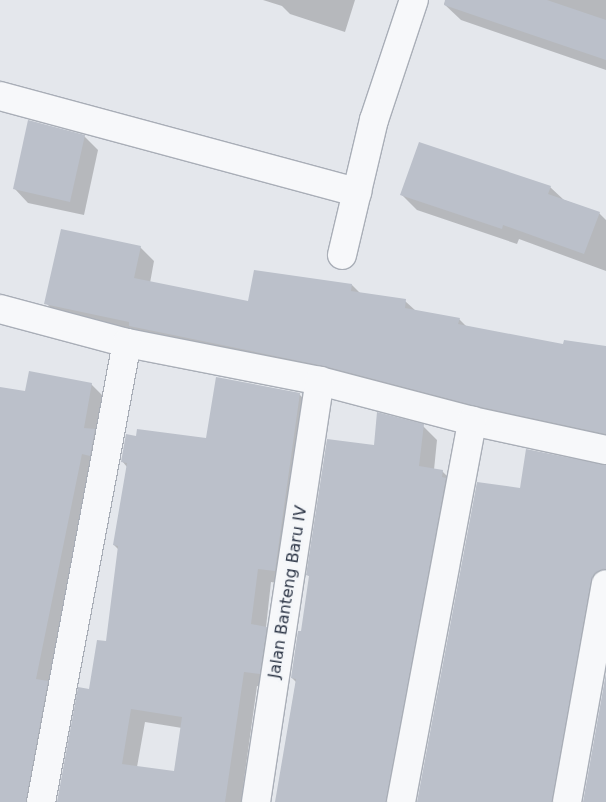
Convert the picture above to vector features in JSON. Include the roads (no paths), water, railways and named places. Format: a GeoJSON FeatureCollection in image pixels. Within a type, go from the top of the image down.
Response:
{"type":"FeatureCollection","features":[{"type":"Feature","properties":{"kind":"street"},"geometry":{"type":"LineString","coordinates":[[342,256],[374,120],[414,0]]}},
{"type":"Feature","properties":{"kind":"street"},"geometry":{"type":"LineString","coordinates":[[0,96],[357,192]]}},
{"type":"Feature","properties":{"kind":"street"},"geometry":{"type":"LineString","coordinates":[[0,309],[127,343],[320,381],[472,421],[606,450]]}},
{"type":"Feature","properties":{"kind":"street"},"geometry":{"type":"LineString","coordinates":[[41,802],[127,343]]}},
{"type":"Feature","properties":{"kind":"street","name":"Jalan Banteng Baru IV"},"geometry":{"type":"LineString","coordinates":[[256,802],[320,381]]}},
{"type":"Feature","properties":{"kind":"street"},"geometry":{"type":"LineString","coordinates":[[401,802],[472,421]]}},
{"type":"Feature","properties":{"kind":"street"},"geometry":{"type":"LineString","coordinates":[[567,802],[606,584]]}}]}
